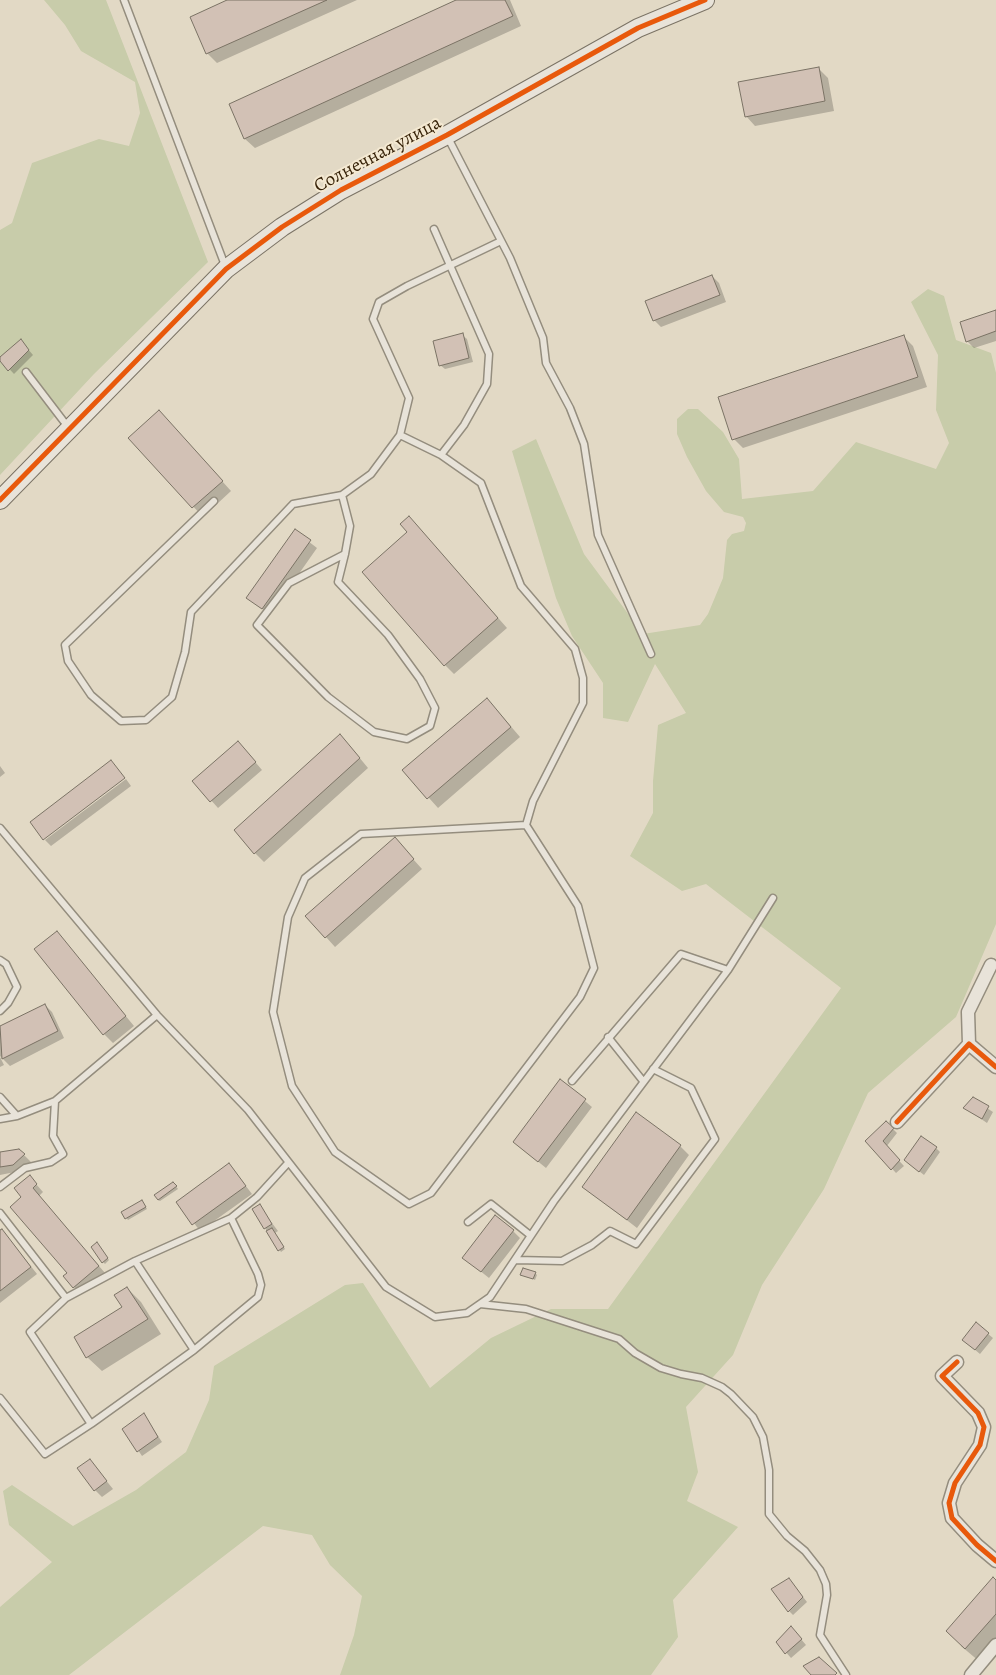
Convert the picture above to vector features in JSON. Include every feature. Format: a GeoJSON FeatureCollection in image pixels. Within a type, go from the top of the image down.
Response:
{"type":"FeatureCollection","features":[{"type":"Feature","properties":{"kind":"street","name":"Солнечная улица"},"geometry":{"type":"LineString","coordinates":[[0,500],[226,269],[282,226],[341,190],[446,135],[638,28],[705,0]]}},
{"type":"Feature","properties":{"kind":"street"},"geometry":{"type":"LineString","coordinates":[[897,1122],[969,1044],[968,1012],[991,965]]}},
{"type":"Feature","properties":{"kind":"street"},"geometry":{"type":"LineString","coordinates":[[969,1044],[996,1067]]}},
{"type":"Feature","properties":{"kind":"street"},"geometry":{"type":"LineString","coordinates":[[957,1362],[942,1376],[978,1414],[984,1427],[980,1445],[955,1483],[949,1503],[952,1518],[977,1545],[996,1561]]}},
{"type":"Feature","properties":{"kind":"street"},"geometry":{"type":"LineString","coordinates":[[970,1675],[996,1645]]}},
{"type":"Feature","properties":{"kind":"lane"},"geometry":{"type":"LineString","coordinates":[[124,0],[226,269]]}},
{"type":"Feature","properties":{"kind":"lane"},"geometry":{"type":"LineString","coordinates":[[446,135],[501,241],[543,338],[546,363],[570,408],[584,444],[598,535],[651,654]]}},
{"type":"Feature","properties":{"kind":"lane"},"geometry":{"type":"LineString","coordinates":[[434,229],[489,354],[487,384],[464,425],[441,454]]}},
{"type":"Feature","properties":{"kind":"lane"},"geometry":{"type":"LineString","coordinates":[[214,501],[65,646],[68,661],[90,695],[121,721],[146,720],[172,697],[185,652],[190,612],[293,504],[342,495],[371,474],[400,435],[408,398],[373,319],[379,302],[501,241]]}},
{"type":"Feature","properties":{"kind":"lane"},"geometry":{"type":"LineString","coordinates":[[26,372],[69,428]]}},
{"type":"Feature","properties":{"kind":"lane"},"geometry":{"type":"LineString","coordinates":[[400,435],[441,454],[481,483],[521,586],[575,649],[583,678],[583,703],[533,801],[526,825],[578,906],[594,968],[580,997],[431,1193],[409,1204],[335,1152],[292,1086],[273,1012],[288,917],[305,878],[361,834],[526,825]]}},
{"type":"Feature","properties":{"kind":"lane"},"geometry":{"type":"LineString","coordinates":[[342,495],[350,526],[345,554],[338,582],[388,635],[420,679],[435,708],[430,726],[407,740],[374,732],[328,697],[257,625],[289,583],[320,569],[345,554]]}},
{"type":"Feature","properties":{"kind":"lane"},"geometry":{"type":"LineString","coordinates":[[0,828],[157,1015],[248,1110],[386,1287],[435,1317],[467,1313],[490,1297],[516,1260],[530,1235],[643,1080],[728,970],[773,898]]}},
{"type":"Feature","properties":{"kind":"lane"},"geometry":{"type":"LineString","coordinates":[[572,1081],[681,954],[728,970]]}},
{"type":"Feature","properties":{"kind":"lane"},"geometry":{"type":"LineString","coordinates":[[0,960],[6,964],[16,987],[8,1003],[0,1011]]}},
{"type":"Feature","properties":{"kind":"lane"},"geometry":{"type":"LineString","coordinates":[[0,1119],[17,1116],[55,1102],[157,1015]]}},
{"type":"Feature","properties":{"kind":"lane"},"geometry":{"type":"LineString","coordinates":[[608,1037],[643,1080]]}},
{"type":"Feature","properties":{"kind":"lane"},"geometry":{"type":"LineString","coordinates":[[516,1260],[562,1261],[592,1245],[610,1231],[636,1244],[715,1139],[691,1088],[653,1069]]}},
{"type":"Feature","properties":{"kind":"lane"},"geometry":{"type":"LineString","coordinates":[[0,1097],[17,1116]]}},
{"type":"Feature","properties":{"kind":"lane"},"geometry":{"type":"LineString","coordinates":[[0,1187],[25,1168],[51,1162],[63,1154],[53,1136],[55,1102]]}},
{"type":"Feature","properties":{"kind":"lane"},"geometry":{"type":"LineString","coordinates":[[91,1424],[30,1332],[66,1298],[135,1261],[231,1218],[257,1197],[288,1163]]}},
{"type":"Feature","properties":{"kind":"lane"},"geometry":{"type":"LineString","coordinates":[[468,1222],[492,1204],[530,1235]]}},
{"type":"Feature","properties":{"kind":"lane"},"geometry":{"type":"LineString","coordinates":[[0,1213],[66,1298]]}},
{"type":"Feature","properties":{"kind":"lane"},"geometry":{"type":"LineString","coordinates":[[0,1398],[45,1454],[91,1424],[194,1350],[258,1297],[261,1285],[258,1274],[231,1218]]}},
{"type":"Feature","properties":{"kind":"lane"},"geometry":{"type":"LineString","coordinates":[[135,1261],[194,1350]]}},
{"type":"Feature","properties":{"kind":"lane"},"geometry":{"type":"LineString","coordinates":[[480,1304],[526,1309],[619,1339],[635,1353],[661,1368],[702,1378],[731,1394],[753,1417],[763,1437],[769,1470],[769,1514],[810,1557],[826,1584],[827,1595],[820,1635],[846,1675]]}},
{"type":"Feature","properties":{"kind":"green space"},"geometry":{"type":"Polygon","coordinates":[[[44,0],[106,0],[208,262],[94,374],[0,475],[0,230],[12,223],[32,163],[99,139],[129,146],[140,113],[135,82],[81,51],[65,25],[44,0]]]}},
{"type":"Feature","properties":{"kind":"green space"},"geometry":{"type":"Polygon","coordinates":[[[928,289],[944,296],[956,340],[991,353],[996,373],[996,924],[956,1017],[868,1093],[824,1189],[762,1285],[733,1355],[686,1407],[698,1472],[687,1501],[738,1527],[673,1600],[678,1637],[651,1675],[340,1675],[354,1635],[362,1596],[330,1565],[312,1535],[263,1526],[69,1675],[0,1675],[0,1607],[52,1562],[9,1525],[3,1491],[12,1485],[73,1526],[136,1490],[186,1452],[209,1400],[214,1366],[345,1285],[363,1283],[430,1388],[491,1338],[551,1309],[608,1309],[841,988],[706,884],[682,891],[630,856],[653,813],[653,781],[658,725],[686,713],[655,664],[628,722],[603,718],[603,683],[572,636],[556,598],[512,451],[536,439],[584,554],[643,634],[700,625],[708,614],[723,578],[727,540],[732,534],[744,531],[746,523],[743,517],[724,512],[706,491],[687,457],[677,434],[677,419],[688,409],[698,409],[723,432],[739,459],[742,499],[813,491],[856,442],[936,469],[949,443],[936,410],[938,355],[911,302],[928,289]]]}},
{"type":"Feature","properties":{"kind":"building"},"geometry":{"type":"Polygon","coordinates":[[[227,0],[327,0],[206,54],[190,17],[227,0]]]}},
{"type":"Feature","properties":{"kind":"building"},"geometry":{"type":"Polygon","coordinates":[[[456,0],[505,0],[513,16],[244,139],[229,104],[456,0]]]}},
{"type":"Feature","properties":{"kind":"building"},"geometry":{"type":"Polygon","coordinates":[[[819,67],[825,101],[745,117],[738,82],[819,67]]]}},
{"type":"Feature","properties":{"kind":"building"},"geometry":{"type":"Polygon","coordinates":[[[712,275],[720,295],[653,321],[645,301],[712,275]]]}},
{"type":"Feature","properties":{"kind":"building"},"geometry":{"type":"Polygon","coordinates":[[[996,310],[996,331],[966,342],[960,322],[996,310]]]}},
{"type":"Feature","properties":{"kind":"building"},"geometry":{"type":"Polygon","coordinates":[[[463,333],[469,358],[439,366],[433,341],[463,333]]]}},
{"type":"Feature","properties":{"kind":"building"},"geometry":{"type":"Polygon","coordinates":[[[904,335],[918,377],[732,440],[718,397],[904,335]]]}},
{"type":"Feature","properties":{"kind":"building"},"geometry":{"type":"Polygon","coordinates":[[[21,339],[29,350],[8,371],[0,361],[0,357],[21,339]]]}},
{"type":"Feature","properties":{"kind":"building"},"geometry":{"type":"Polygon","coordinates":[[[159,410],[223,481],[192,508],[128,438],[159,410]]]}},
{"type":"Feature","properties":{"kind":"building"},"geometry":{"type":"Polygon","coordinates":[[[409,516],[498,618],[444,666],[362,572],[407,532],[400,524],[409,516]]]}},
{"type":"Feature","properties":{"kind":"building"},"geometry":{"type":"Polygon","coordinates":[[[295,529],[311,540],[262,609],[246,598],[295,529]]]}},
{"type":"Feature","properties":{"kind":"building"},"geometry":{"type":"Polygon","coordinates":[[[487,698],[511,727],[427,799],[402,770],[487,698]]]}},
{"type":"Feature","properties":{"kind":"building"},"geometry":{"type":"Polygon","coordinates":[[[340,734],[360,758],[254,854],[234,830],[340,734]]]}},
{"type":"Feature","properties":{"kind":"building"},"geometry":{"type":"Polygon","coordinates":[[[238,741],[256,762],[210,802],[192,781],[238,741]]]}},
{"type":"Feature","properties":{"kind":"building"},"geometry":{"type":"Polygon","coordinates":[[[111,760],[125,778],[43,840],[30,822],[111,760]]]}},
{"type":"Feature","properties":{"kind":"building"},"geometry":{"type":"Polygon","coordinates":[[[395,837],[414,859],[325,938],[305,916],[395,837]]]}},
{"type":"Feature","properties":{"kind":"building"},"geometry":{"type":"Polygon","coordinates":[[[57,931],[126,1016],[103,1035],[34,949],[57,931]]]}},
{"type":"Feature","properties":{"kind":"building"},"geometry":{"type":"Polygon","coordinates":[[[45,1004],[58,1031],[2,1059],[0,1026],[45,1004]]]}},
{"type":"Feature","properties":{"kind":"building"},"geometry":{"type":"Polygon","coordinates":[[[560,1079],[586,1099],[538,1162],[513,1142],[560,1079]]]}},
{"type":"Feature","properties":{"kind":"building"},"geometry":{"type":"Polygon","coordinates":[[[973,1097],[989,1106],[982,1119],[963,1108],[973,1097]]]}},
{"type":"Feature","properties":{"kind":"building"},"geometry":{"type":"Polygon","coordinates":[[[636,1112],[681,1145],[627,1220],[582,1187],[636,1112]]]}},
{"type":"Feature","properties":{"kind":"building"},"geometry":{"type":"Polygon","coordinates":[[[886,1121],[894,1128],[883,1141],[900,1160],[891,1170],[865,1141],[886,1121]]]}},
{"type":"Feature","properties":{"kind":"building"},"geometry":{"type":"Polygon","coordinates":[[[921,1136],[937,1147],[919,1172],[904,1160],[921,1136]]]}},
{"type":"Feature","properties":{"kind":"building"},"geometry":{"type":"Polygon","coordinates":[[[19,1149],[25,1154],[13,1165],[0,1167],[0,1152],[19,1149]]]}},
{"type":"Feature","properties":{"kind":"building"},"geometry":{"type":"Polygon","coordinates":[[[229,1163],[246,1186],[192,1225],[176,1202],[229,1163]]]}},
{"type":"Feature","properties":{"kind":"building"},"geometry":{"type":"Polygon","coordinates":[[[30,1175],[37,1184],[33,1188],[99,1266],[73,1288],[63,1276],[67,1273],[10,1207],[21,1197],[14,1188],[30,1175]]]}},
{"type":"Feature","properties":{"kind":"building"},"geometry":{"type":"Polygon","coordinates":[[[173,1182],[177,1186],[158,1200],[154,1195],[173,1182]]]}},
{"type":"Feature","properties":{"kind":"building"},"geometry":{"type":"Polygon","coordinates":[[[142,1200],[146,1207],[125,1219],[121,1212],[142,1200]]]}},
{"type":"Feature","properties":{"kind":"building"},"geometry":{"type":"Polygon","coordinates":[[[260,1204],[272,1224],[264,1229],[252,1209],[260,1204]]]}},
{"type":"Feature","properties":{"kind":"building"},"geometry":{"type":"Polygon","coordinates":[[[495,1215],[514,1230],[481,1272],[462,1258],[495,1215]]]}},
{"type":"Feature","properties":{"kind":"building"},"geometry":{"type":"Polygon","coordinates":[[[272,1228],[284,1247],[278,1251],[266,1231],[272,1228]]]}},
{"type":"Feature","properties":{"kind":"building"},"geometry":{"type":"Polygon","coordinates":[[[2,1229],[31,1267],[0,1291],[0,1230],[2,1229]]]}},
{"type":"Feature","properties":{"kind":"building"},"geometry":{"type":"Polygon","coordinates":[[[97,1242],[108,1258],[102,1263],[91,1247],[97,1242]]]}},
{"type":"Feature","properties":{"kind":"building"},"geometry":{"type":"Polygon","coordinates":[[[523,1268],[536,1272],[533,1279],[520,1275],[523,1268]]]}},
{"type":"Feature","properties":{"kind":"building"},"geometry":{"type":"Polygon","coordinates":[[[127,1287],[148,1319],[86,1358],[74,1337],[122,1307],[114,1295],[127,1287]]]}},
{"type":"Feature","properties":{"kind":"building"},"geometry":{"type":"Polygon","coordinates":[[[976,1322],[989,1333],[975,1350],[962,1340],[976,1322]]]}},
{"type":"Feature","properties":{"kind":"building"},"geometry":{"type":"Polygon","coordinates":[[[144,1413],[158,1437],[137,1452],[122,1429],[144,1413]]]}},
{"type":"Feature","properties":{"kind":"building"},"geometry":{"type":"Polygon","coordinates":[[[90,1459],[107,1481],[94,1491],[77,1468],[90,1459]]]}},
{"type":"Feature","properties":{"kind":"building"},"geometry":{"type":"Polygon","coordinates":[[[993,1577],[996,1580],[996,1614],[965,1649],[946,1631],[993,1577]]]}},
{"type":"Feature","properties":{"kind":"building"},"geometry":{"type":"Polygon","coordinates":[[[789,1578],[803,1597],[788,1612],[771,1589],[789,1578]]]}},
{"type":"Feature","properties":{"kind":"building"},"geometry":{"type":"Polygon","coordinates":[[[791,1626],[802,1639],[785,1654],[776,1642],[791,1626]]]}},
{"type":"Feature","properties":{"kind":"building"},"geometry":{"type":"Polygon","coordinates":[[[819,1657],[837,1673],[835,1675],[811,1675],[803,1666],[819,1657]]]}},
{"type":"Feature","properties":{"kind":"cycle path"},"geometry":{"type":"LineString","coordinates":[[0,500],[226,269],[282,227],[341,190],[447,135],[638,28],[705,0]]}},
{"type":"Feature","properties":{"kind":"cycle path"},"geometry":{"type":"LineString","coordinates":[[897,1122],[969,1044],[996,1067]]}},
{"type":"Feature","properties":{"kind":"cycle path"},"geometry":{"type":"LineString","coordinates":[[957,1362],[942,1376],[978,1413],[984,1427],[980,1445],[955,1483],[949,1503],[952,1518],[977,1545],[996,1561]]}}]}
